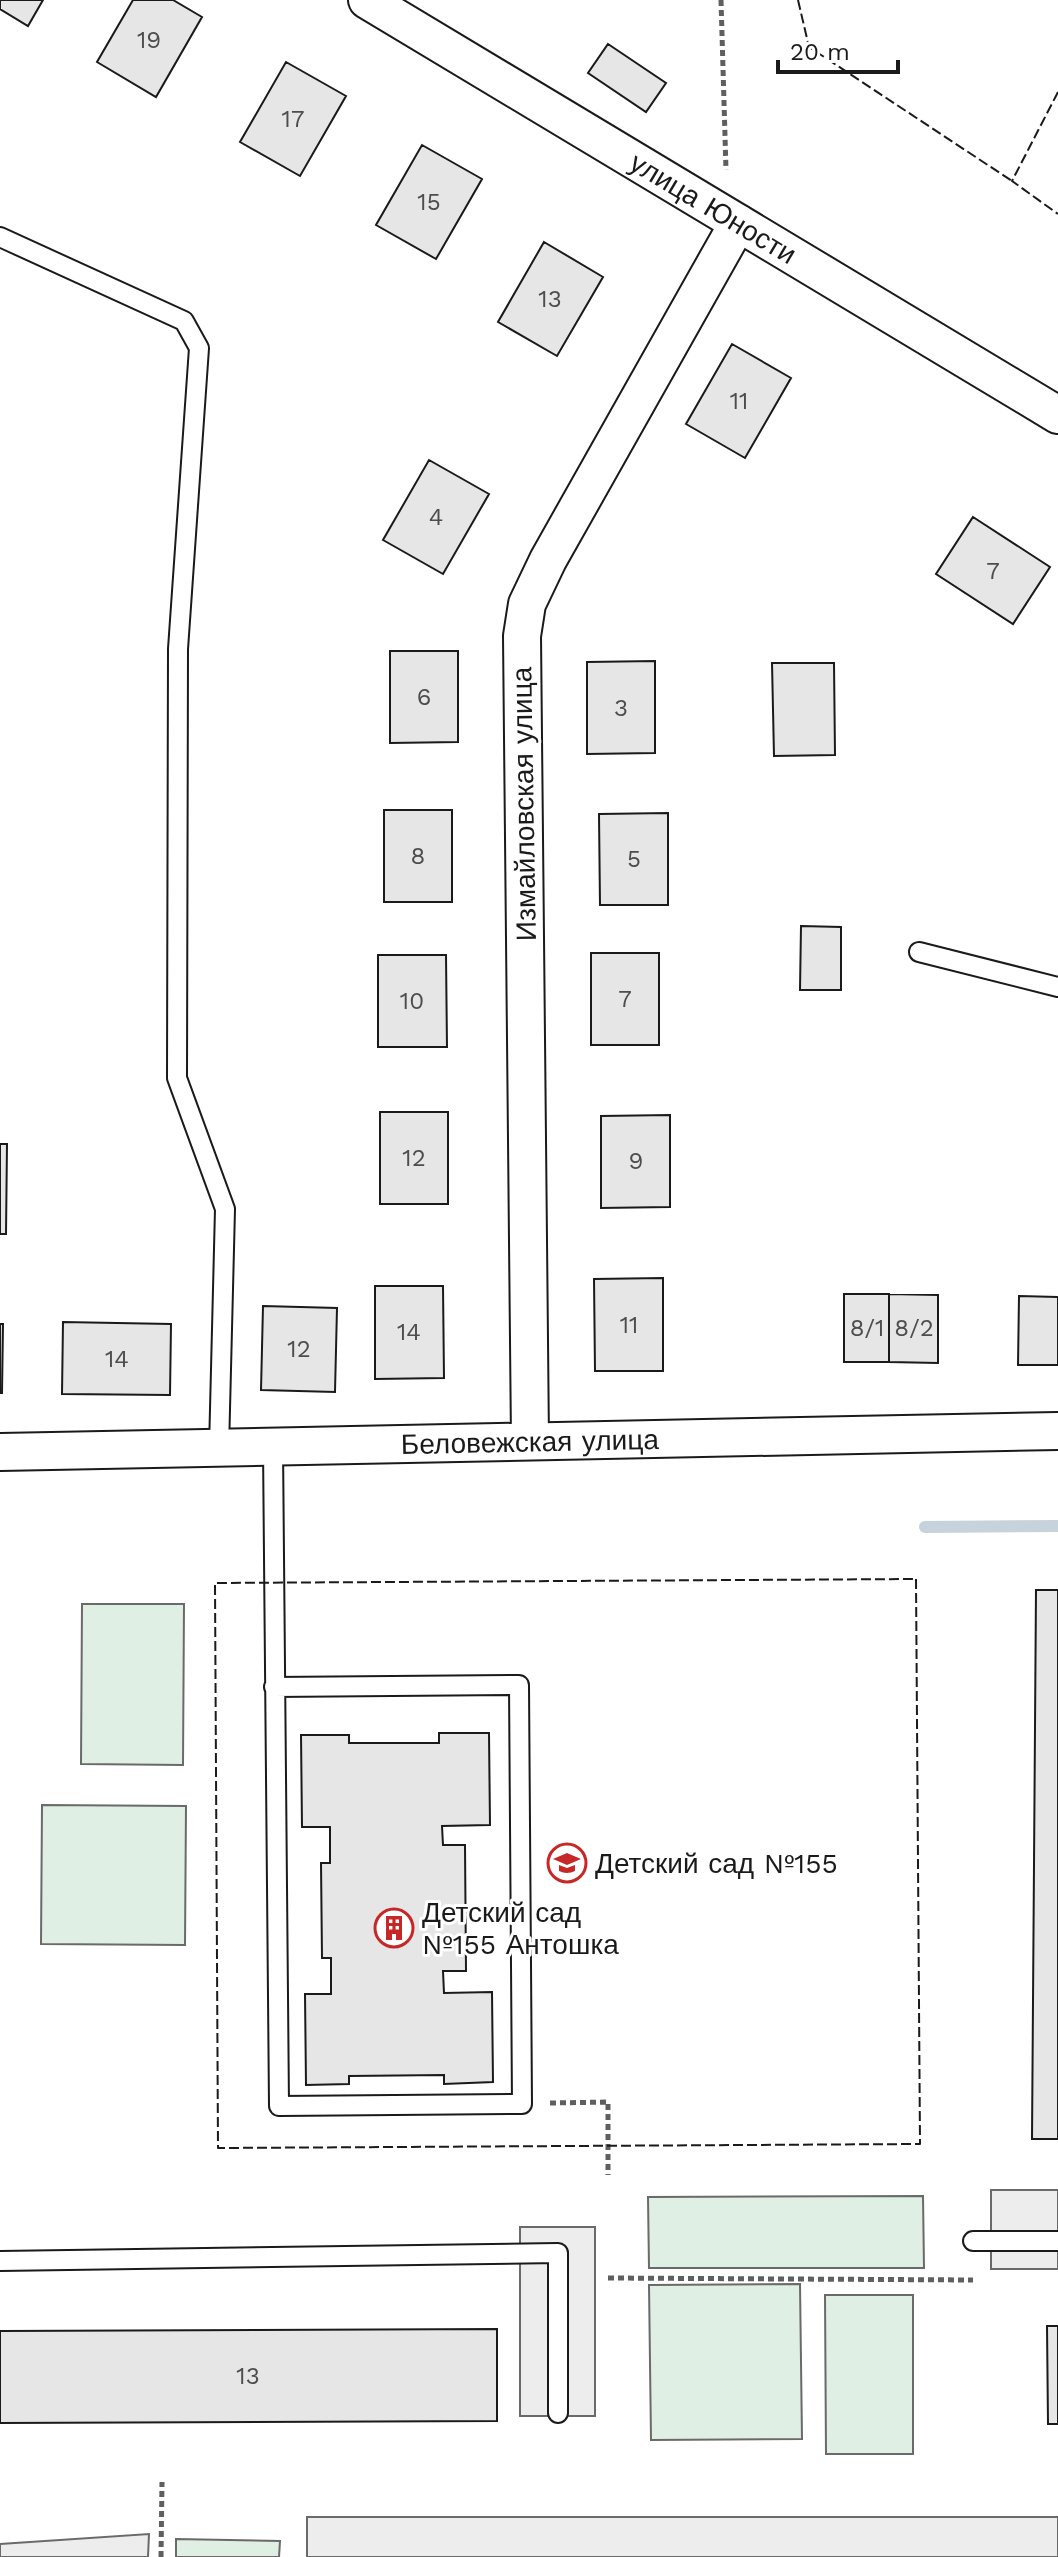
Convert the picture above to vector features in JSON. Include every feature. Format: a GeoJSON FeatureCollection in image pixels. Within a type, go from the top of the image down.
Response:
{"type":"FeatureCollection","features":[{"type":"Feature","properties":{"kind":"street","name":"улица Юности"},"geometry":{"type":"LineString","coordinates":[[367,0],[1058,415]]}},
{"type":"Feature","properties":{"kind":"street","name":"Измайловская улица"},"geometry":{"type":"LineString","coordinates":[[530,1441],[522,636],[527,604],[548,560],[738,223]]}},
{"type":"Feature","properties":{"kind":"street","name":"Беловежская улица"},"geometry":{"type":"LineString","coordinates":[[0,1452],[1058,1431]]}},
{"type":"Feature","properties":{"kind":"lane"},"geometry":{"type":"LineString","coordinates":[[0,237],[184,321],[199,348],[178,649],[177,1078],[225,1209],[219,1449]]}},
{"type":"Feature","properties":{"kind":"lane"},"geometry":{"type":"LineString","coordinates":[[919,952],[1058,987]]}},
{"type":"Feature","properties":{"kind":"lane"},"geometry":{"type":"LineString","coordinates":[[273,1447],[274,1687],[279,2106],[522,2104],[519,1685],[274,1687]]}},
{"type":"Feature","properties":{"kind":"lane"},"geometry":{"type":"LineString","coordinates":[[973,2241],[1058,2241]]}},
{"type":"Feature","properties":{"kind":"lane"},"geometry":{"type":"LineString","coordinates":[[0,2261],[558,2253],[558,2413]]}},
{"type":"Feature","properties":{"kind":"path"},"geometry":{"type":"LineString","coordinates":[[721,0],[726,170]]}},
{"type":"Feature","properties":{"kind":"path"},"geometry":{"type":"LineString","coordinates":[[522,2104],[608,2102],[608,2175]]}},
{"type":"Feature","properties":{"kind":"path"},"geometry":{"type":"LineString","coordinates":[[608,2278],[973,2280]]}},
{"type":"Feature","properties":{"kind":"path"},"geometry":{"type":"LineString","coordinates":[[161,2557],[162,2482]]}},
{"type":"Feature","properties":{"kind":"green space"},"geometry":{"type":"Polygon","coordinates":[[[82,1604],[184,1604],[183,1765],[81,1764],[82,1604]]]}},
{"type":"Feature","properties":{"kind":"green space"},"geometry":{"type":"Polygon","coordinates":[[[42,1805],[186,1806],[185,1945],[41,1944],[42,1805]]]}},
{"type":"Feature","properties":{"kind":"green space"},"geometry":{"type":"Polygon","coordinates":[[[923,2196],[924,2268],[649,2268],[648,2197],[923,2196]]]}},
{"type":"Feature","properties":{"kind":"green space"},"geometry":{"type":"Polygon","coordinates":[[[800,2284],[802,2439],[651,2440],[649,2285],[800,2284]]]}},
{"type":"Feature","properties":{"kind":"green space"},"geometry":{"type":"Polygon","coordinates":[[[825,2295],[913,2295],[913,2454],[826,2454],[825,2295]]]}},
{"type":"Feature","properties":{"kind":"green space"},"geometry":{"type":"Polygon","coordinates":[[[176,2539],[280,2541],[279,2557],[176,2557],[176,2539]]]}},
{"type":"Feature","properties":{"kind":"shaded area"},"geometry":{"type":"Polygon","coordinates":[[[991,2190],[1058,2190],[1058,2269],[991,2269],[991,2190]]]}},
{"type":"Feature","properties":{"kind":"shaded area"},"geometry":{"type":"Polygon","coordinates":[[[520,2227],[595,2227],[595,2416],[520,2416],[520,2227]]]}},
{"type":"Feature","properties":{"kind":"shaded area"},"geometry":{"type":"Polygon","coordinates":[[[307,2517],[1058,2517],[1058,2557],[307,2557],[307,2517]]]}},
{"type":"Feature","properties":{"kind":"shaded area"},"geometry":{"type":"Polygon","coordinates":[[[149,2534],[148,2557],[0,2557],[0,2544],[149,2534]]]}},
{"type":"Feature","properties":{"kind":"building"},"geometry":{"type":"Polygon","coordinates":[[[0,0],[43,0],[28,26],[0,9],[0,0]]]}},
{"type":"Feature","properties":{"kind":"building"},"geometry":{"type":"Polygon","coordinates":[[[133,0],[173,0],[202,17],[156,97],[97,62],[133,0]]]}},
{"type":"Feature","properties":{"kind":"building"},"geometry":{"type":"Polygon","coordinates":[[[608,44],[666,83],[646,112],[588,73],[608,44]]]}},
{"type":"Feature","properties":{"kind":"building"},"geometry":{"type":"Polygon","coordinates":[[[286,62],[346,96],[300,176],[240,142],[286,62]]]}},
{"type":"Feature","properties":{"kind":"building"},"geometry":{"type":"Polygon","coordinates":[[[422,145],[482,179],[436,259],[376,225],[422,145]]]}},
{"type":"Feature","properties":{"kind":"building"},"geometry":{"type":"Polygon","coordinates":[[[544,242],[603,277],[557,356],[498,322],[544,242]]]}},
{"type":"Feature","properties":{"kind":"building"},"geometry":{"type":"Polygon","coordinates":[[[732,344],[791,378],[745,458],[686,424],[732,344]]]}},
{"type":"Feature","properties":{"kind":"building"},"geometry":{"type":"Polygon","coordinates":[[[429,460],[489,494],[443,574],[383,540],[429,460]]]}},
{"type":"Feature","properties":{"kind":"building"},"geometry":{"type":"Polygon","coordinates":[[[973,517],[1050,567],[1013,624],[936,574],[973,517]]]}},
{"type":"Feature","properties":{"kind":"building"},"geometry":{"type":"Polygon","coordinates":[[[390,651],[458,651],[458,742],[390,743],[390,651]]]}},
{"type":"Feature","properties":{"kind":"building"},"geometry":{"type":"Polygon","coordinates":[[[655,661],[655,753],[587,754],[587,662],[655,661]]]}},
{"type":"Feature","properties":{"kind":"building"},"geometry":{"type":"Polygon","coordinates":[[[772,663],[834,663],[835,755],[774,756],[772,663]]]}},
{"type":"Feature","properties":{"kind":"building"},"geometry":{"type":"Polygon","coordinates":[[[384,810],[452,810],[452,902],[384,902],[384,810]]]}},
{"type":"Feature","properties":{"kind":"building"},"geometry":{"type":"Polygon","coordinates":[[[668,813],[668,905],[600,905],[599,814],[668,813]]]}},
{"type":"Feature","properties":{"kind":"building"},"geometry":{"type":"Polygon","coordinates":[[[801,926],[841,927],[841,990],[800,990],[801,926]]]}},
{"type":"Feature","properties":{"kind":"building"},"geometry":{"type":"Polygon","coordinates":[[[591,953],[659,953],[659,1045],[591,1045],[591,953]]]}},
{"type":"Feature","properties":{"kind":"building"},"geometry":{"type":"Polygon","coordinates":[[[378,955],[446,955],[447,1047],[378,1047],[378,955]]]}},
{"type":"Feature","properties":{"kind":"building"},"geometry":{"type":"Polygon","coordinates":[[[380,1112],[448,1112],[448,1204],[380,1204],[380,1112]]]}},
{"type":"Feature","properties":{"kind":"building"},"geometry":{"type":"Polygon","coordinates":[[[670,1115],[670,1207],[601,1208],[601,1116],[670,1115]]]}},
{"type":"Feature","properties":{"kind":"building"},"geometry":{"type":"Polygon","coordinates":[[[0,1144],[7,1144],[6,1234],[0,1234],[0,1144]]]}},
{"type":"Feature","properties":{"kind":"building"},"geometry":{"type":"Polygon","coordinates":[[[663,1278],[663,1371],[595,1371],[594,1279],[663,1278]]]}},
{"type":"Feature","properties":{"kind":"building"},"geometry":{"type":"Polygon","coordinates":[[[375,1286],[443,1286],[444,1378],[375,1379],[375,1286]]]}},
{"type":"Feature","properties":{"kind":"building"},"geometry":{"type":"Polygon","coordinates":[[[844,1294],[889,1294],[889,1362],[844,1362],[844,1294]]]}},
{"type":"Feature","properties":{"kind":"building"},"geometry":{"type":"Polygon","coordinates":[[[889,1294],[938,1295],[938,1363],[889,1362],[889,1294]]]}},
{"type":"Feature","properties":{"kind":"building"},"geometry":{"type":"Polygon","coordinates":[[[1019,1296],[1058,1297],[1058,1365],[1018,1365],[1019,1296]]]}},
{"type":"Feature","properties":{"kind":"building"},"geometry":{"type":"Polygon","coordinates":[[[263,1306],[337,1308],[335,1392],[261,1390],[263,1306]]]}},
{"type":"Feature","properties":{"kind":"building"},"geometry":{"type":"Polygon","coordinates":[[[63,1322],[171,1324],[170,1395],[62,1394],[63,1322]]]}},
{"type":"Feature","properties":{"kind":"building"},"geometry":{"type":"Polygon","coordinates":[[[0,1324],[3,1324],[2,1393],[0,1393],[0,1324]]]}},
{"type":"Feature","properties":{"kind":"building"},"geometry":{"type":"Polygon","coordinates":[[[1036,1590],[1058,1590],[1058,2139],[1032,2139],[1036,1590]]]}},
{"type":"Feature","properties":{"kind":"building","name":"Детский сад №155 Антошка"},"geometry":{"type":"Polygon","coordinates":[[[439,1733],[489,1733],[490,1825],[442,1826],[443,1845],[465,1845],[466,1971],[443,1971],[444,1993],[492,1992],[493,2082],[444,2084],[444,2075],[349,2076],[349,2084],[306,2085],[305,1994],[331,1994],[331,1958],[322,1958],[321,1863],[330,1863],[330,1827],[302,1827],[301,1735],[349,1735],[349,1743],[439,1743],[439,1733]]]}},
{"type":"Feature","properties":{"kind":"building"},"geometry":{"type":"Polygon","coordinates":[[[1047,2326],[1058,2326],[1058,2424],[1048,2424],[1047,2326]]]}},
{"type":"Feature","properties":{"kind":"building"},"geometry":{"type":"Polygon","coordinates":[[[497,2329],[497,2421],[0,2423],[0,2331],[497,2329]]]}},
{"type":"Feature","properties":{"kind":"waterway"},"geometry":{"type":"LineString","coordinates":[[925,1527],[1058,1526]]}},
{"type":"Feature","properties":{"kind":"fence"},"geometry":{"type":"LineString","coordinates":[[798,0],[809,47],[1012,181]]}},
{"type":"Feature","properties":{"kind":"fence"},"geometry":{"type":"LineString","coordinates":[[1058,92],[1012,181],[1058,214]]}},
{"type":"Feature","properties":{"kind":"fence"},"geometry":{"type":"LineString","coordinates":[[916,1579],[920,2144],[218,2148],[215,1583],[916,1579]]}},
{"type":"Feature","properties":{"kind":"place","name":"Детский сад №155"},"geometry":{"type":"Point","coordinates":[567,1863]}},
{"type":"Feature","properties":{"kind":"place","name":"Детский сад №155 Антошка"},"geometry":{"type":"Point","coordinates":[394,1928]}}]}
